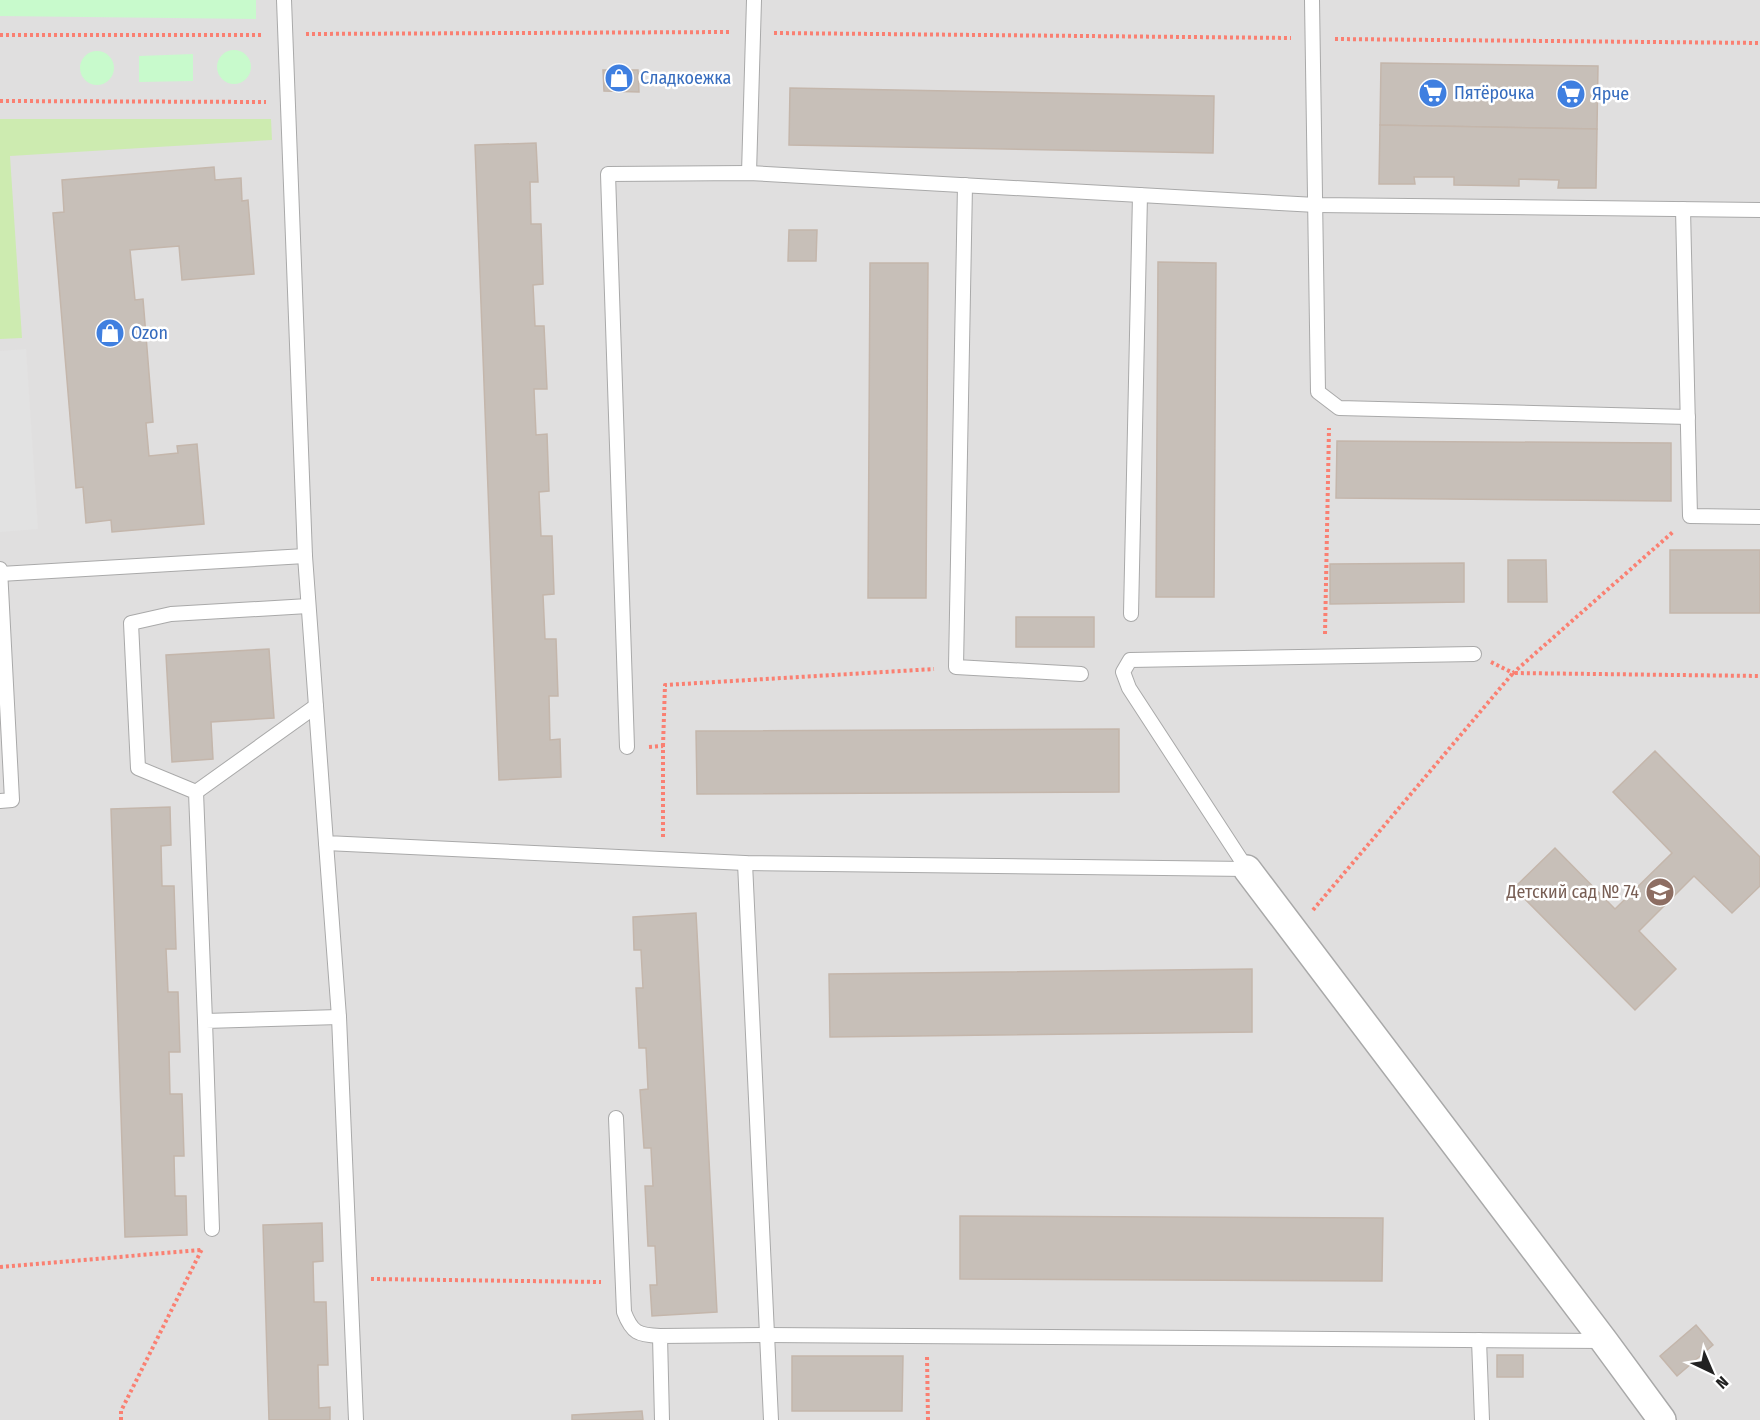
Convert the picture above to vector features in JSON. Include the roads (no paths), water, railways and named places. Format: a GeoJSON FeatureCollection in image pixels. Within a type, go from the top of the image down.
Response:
{"type":"FeatureCollection","features":[{"type":"Feature","properties":{"kind":"street"},"geometry":{"type":"LineString","coordinates":[[1247,869],[1662,1420]]}},
{"type":"Feature","properties":{"kind":"lane"},"geometry":{"type":"LineString","coordinates":[[284,0],[305,556],[339,1017],[356,1420]]}},
{"type":"Feature","properties":{"kind":"lane"},"geometry":{"type":"LineString","coordinates":[[749,173],[754,0]]}},
{"type":"Feature","properties":{"kind":"lane"},"geometry":{"type":"LineString","coordinates":[[1312,0],[1318,392],[1339,408],[1688,417]]}},
{"type":"Feature","properties":{"kind":"lane"},"geometry":{"type":"LineString","coordinates":[[627,747],[608,174],[749,173],[1316,205],[1760,210]]}},
{"type":"Feature","properties":{"kind":"lane"},"geometry":{"type":"LineString","coordinates":[[965,185],[956,667],[1081,674]]}},
{"type":"Feature","properties":{"kind":"lane"},"geometry":{"type":"LineString","coordinates":[[1131,614],[1140,195]]}},
{"type":"Feature","properties":{"kind":"lane"},"geometry":{"type":"LineString","coordinates":[[1683,209],[1690,516],[1760,517]]}},
{"type":"Feature","properties":{"kind":"lane"},"geometry":{"type":"LineString","coordinates":[[0,574],[305,556]]}},
{"type":"Feature","properties":{"kind":"lane"},"geometry":{"type":"LineString","coordinates":[[0,569],[12,800],[0,801]]}},
{"type":"Feature","properties":{"kind":"lane"},"geometry":{"type":"LineString","coordinates":[[196,792],[138,768],[131,623],[171,614],[308,606]]}},
{"type":"Feature","properties":{"kind":"lane"},"geometry":{"type":"LineString","coordinates":[[1247,869],[1129,688],[1123,672],[1130,660],[1474,654]]}},
{"type":"Feature","properties":{"kind":"lane"},"geometry":{"type":"LineString","coordinates":[[196,792],[316,706]]}},
{"type":"Feature","properties":{"kind":"lane"},"geometry":{"type":"LineString","coordinates":[[196,792],[212,1229]]}},
{"type":"Feature","properties":{"kind":"lane"},"geometry":{"type":"LineString","coordinates":[[326,843],[745,863],[1247,869]]}},
{"type":"Feature","properties":{"kind":"lane"},"geometry":{"type":"LineString","coordinates":[[745,863],[771,1420]]}},
{"type":"Feature","properties":{"kind":"lane"},"geometry":{"type":"LineString","coordinates":[[205,1021],[339,1017]]}},
{"type":"Feature","properties":{"kind":"lane"},"geometry":{"type":"LineString","coordinates":[[616,1118],[624,1312],[629,1326],[643,1335],[1604,1341]]}},
{"type":"Feature","properties":{"kind":"lane"},"geometry":{"type":"LineString","coordinates":[[660,1336],[662,1420]]}},
{"type":"Feature","properties":{"kind":"lane"},"geometry":{"type":"LineString","coordinates":[[1479,1340],[1482,1420]]}},
{"type":"Feature","properties":{"kind":"place","name":"Сладкоежка"},"geometry":{"type":"Point","coordinates":[619,78]}},
{"type":"Feature","properties":{"kind":"place","name":"Пятёрочка"},"geometry":{"type":"Point","coordinates":[1433,93]}},
{"type":"Feature","properties":{"kind":"place","name":"Ярче"},"geometry":{"type":"Point","coordinates":[1571,94]}},
{"type":"Feature","properties":{"kind":"place","name":"Ozon"},"geometry":{"type":"Point","coordinates":[110,333]}},
{"type":"Feature","properties":{"kind":"place","name":"Детский сад № 74"},"geometry":{"type":"Point","coordinates":[1660,892]}}]}
